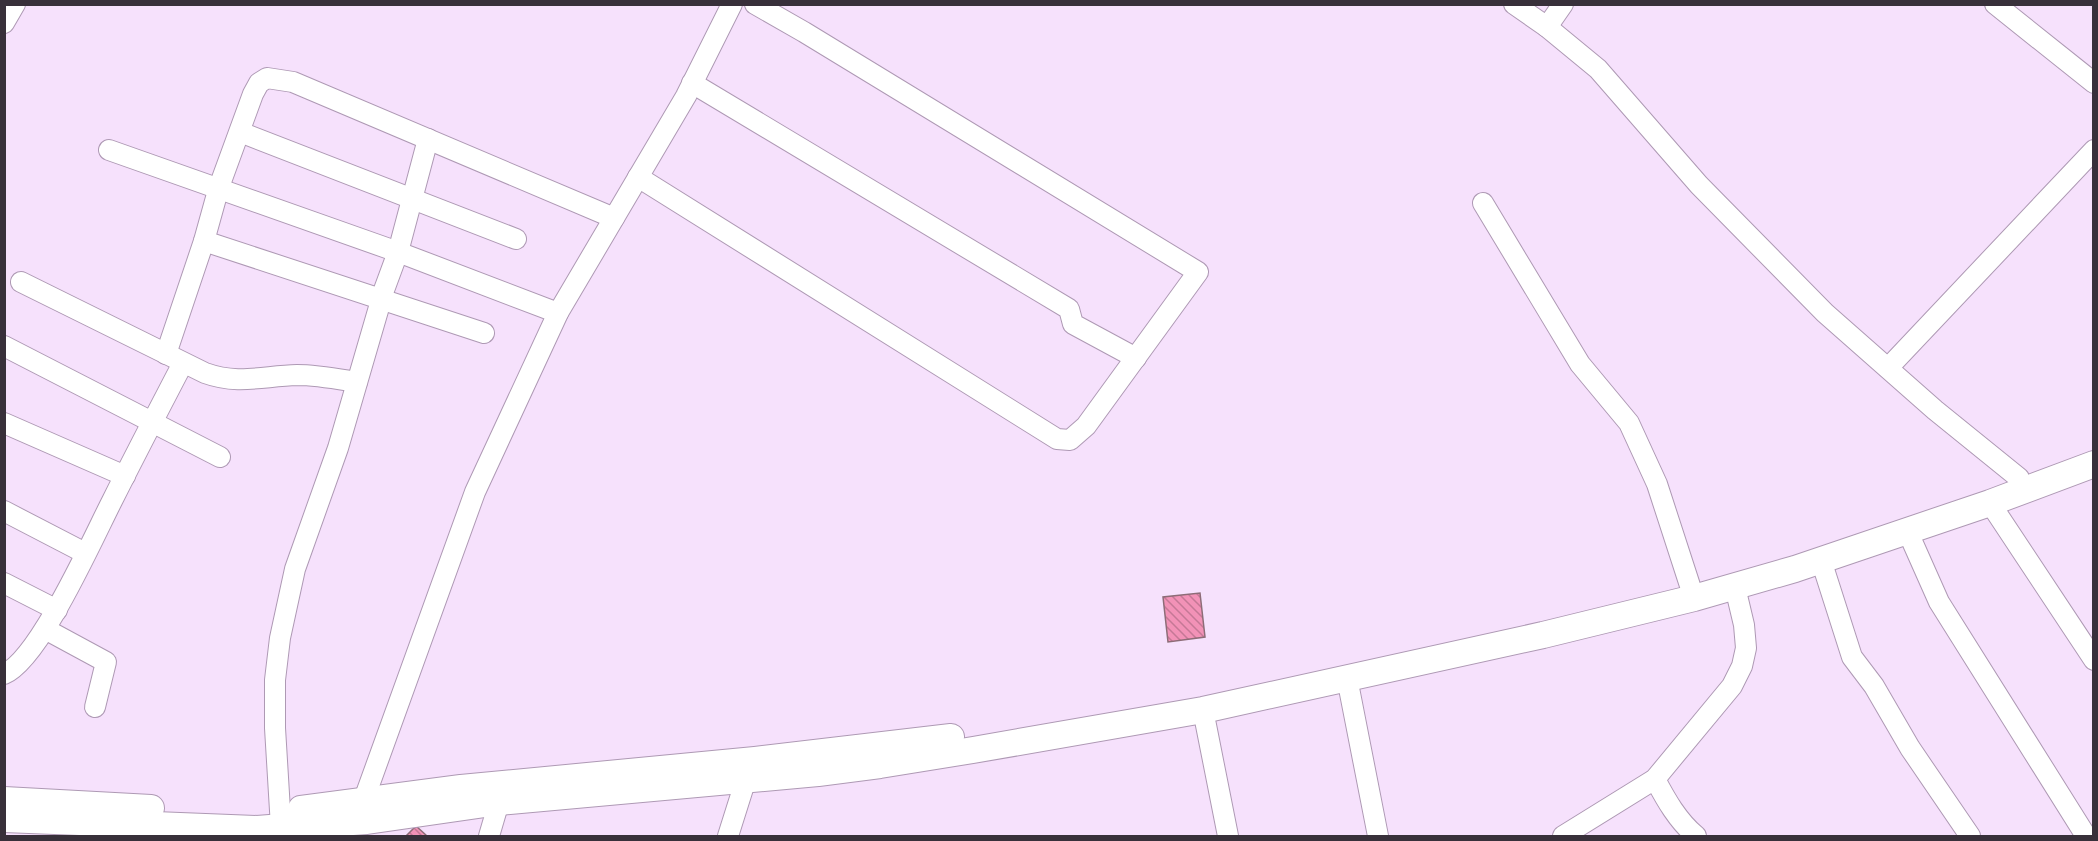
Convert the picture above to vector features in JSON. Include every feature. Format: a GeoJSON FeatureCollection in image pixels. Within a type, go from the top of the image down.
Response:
{"type":"FeatureCollection","features":[{"type":"Feature","properties":{"kind":"main road"},"geometry":{"type":"LineString","coordinates":[[4,800],[280,819],[356,820],[499,802],[880,765],[1203,710],[1543,635],[1691,591],[1783,556],[2019,478],[2094,450]]}},
{"type":"Feature","properties":{"kind":"main road"},"geometry":{"type":"LineString","coordinates":[[356,820],[461,788],[766,759],[1022,727],[1691,591],[1735,587],[1990,503],[2094,464]]}},
{"type":"Feature","properties":{"kind":"main road"},"geometry":{"type":"LineString","coordinates":[[4,819],[205,832],[257,829],[280,819]]}},
{"type":"Feature","properties":{"kind":"street"},"geometry":{"type":"LineString","coordinates":[[4,23],[15,4]]}},
{"type":"Feature","properties":{"kind":"street"},"geometry":{"type":"LineString","coordinates":[[356,820],[475,492],[558,313],[692,83],[732,4]]}},
{"type":"Feature","properties":{"kind":"street"},"geometry":{"type":"LineString","coordinates":[[638,177],[1057,439],[1070,440],[1086,426],[1198,272],[755,4]]}},
{"type":"Feature","properties":{"kind":"street"},"geometry":{"type":"LineString","coordinates":[[1514,4],[1598,69],[1699,185],[1825,313],[1935,410],[2019,478]]}},
{"type":"Feature","properties":{"kind":"street"},"geometry":{"type":"LineString","coordinates":[[1546,27],[1563,4]]}},
{"type":"Feature","properties":{"kind":"street"},"geometry":{"type":"LineString","coordinates":[[1995,4],[2094,83]]}},
{"type":"Feature","properties":{"kind":"street"},"geometry":{"type":"LineString","coordinates":[[4,674],[11,672],[24,659],[57,610],[153,421],[174,358],[219,187],[259,83],[267,78],[293,82],[614,218]]}},
{"type":"Feature","properties":{"kind":"street"},"geometry":{"type":"LineString","coordinates":[[692,83],[1069,309],[1073,324],[1136,358]]}},
{"type":"Feature","properties":{"kind":"street"},"geometry":{"type":"LineString","coordinates":[[240,132],[516,239]]}},
{"type":"Feature","properties":{"kind":"street"},"geometry":{"type":"LineString","coordinates":[[280,819],[275,680],[280,638],[295,569],[338,448],[382,298],[398,252],[428,139]]}},
{"type":"Feature","properties":{"kind":"street"},"geometry":{"type":"LineString","coordinates":[[109,150],[219,187],[558,313]]}},
{"type":"Feature","properties":{"kind":"street"},"geometry":{"type":"LineString","coordinates":[[1888,369],[2094,150]]}},
{"type":"Feature","properties":{"kind":"street"},"geometry":{"type":"LineString","coordinates":[[1483,203],[1580,364],[1629,423],[1657,484],[1691,591]]}},
{"type":"Feature","properties":{"kind":"street"},"geometry":{"type":"LineString","coordinates":[[204,241],[484,333]]}},
{"type":"Feature","properties":{"kind":"street"},"geometry":{"type":"LineString","coordinates":[[21,282],[174,358],[222,379],[299,375],[357,382]]}},
{"type":"Feature","properties":{"kind":"street"},"geometry":{"type":"LineString","coordinates":[[4,346],[220,457]]}},
{"type":"Feature","properties":{"kind":"street"},"geometry":{"type":"LineString","coordinates":[[4,423],[125,476]]}},
{"type":"Feature","properties":{"kind":"street"},"geometry":{"type":"LineString","coordinates":[[1990,503],[2094,660]]}},
{"type":"Feature","properties":{"kind":"street"},"geometry":{"type":"LineString","coordinates":[[4,511],[85,553]]}},
{"type":"Feature","properties":{"kind":"street"},"geometry":{"type":"LineString","coordinates":[[1907,530],[1939,602],[2086,837]]}},
{"type":"Feature","properties":{"kind":"street"},"geometry":{"type":"LineString","coordinates":[[1821,560],[1852,657],[1874,686],[1910,748],[1970,837]]}},
{"type":"Feature","properties":{"kind":"street"},"geometry":{"type":"LineString","coordinates":[[4,583],[57,610]]}},
{"type":"Feature","properties":{"kind":"street"},"geometry":{"type":"LineString","coordinates":[[1563,837],[1655,780],[1732,686],[1742,666],[1746,648],[1744,625],[1735,587]]}},
{"type":"Feature","properties":{"kind":"street"},"geometry":{"type":"LineString","coordinates":[[45,629],[106,662],[95,707]]}},
{"type":"Feature","properties":{"kind":"street"},"geometry":{"type":"LineString","coordinates":[[1347,678],[1378,837]]}},
{"type":"Feature","properties":{"kind":"street"},"geometry":{"type":"LineString","coordinates":[[1203,710],[1227,837]]}},
{"type":"Feature","properties":{"kind":"street"},"geometry":{"type":"LineString","coordinates":[[728,837],[746,779]]}},
{"type":"Feature","properties":{"kind":"street"},"geometry":{"type":"LineString","coordinates":[[1655,780],[1667,802],[1687,829],[1696,837]]}},
{"type":"Feature","properties":{"kind":"street"},"geometry":{"type":"LineString","coordinates":[[489,837],[499,802]]}},
{"type":"Feature","properties":{"kind":"building"},"geometry":{"type":"Polygon","coordinates":[[[1200,593],[1205,637],[1168,642],[1163,597],[1200,593]]]}},
{"type":"Feature","properties":{"kind":"building"},"geometry":{"type":"Polygon","coordinates":[[[416,826],[427,836],[406,836],[416,826]]]}}]}
